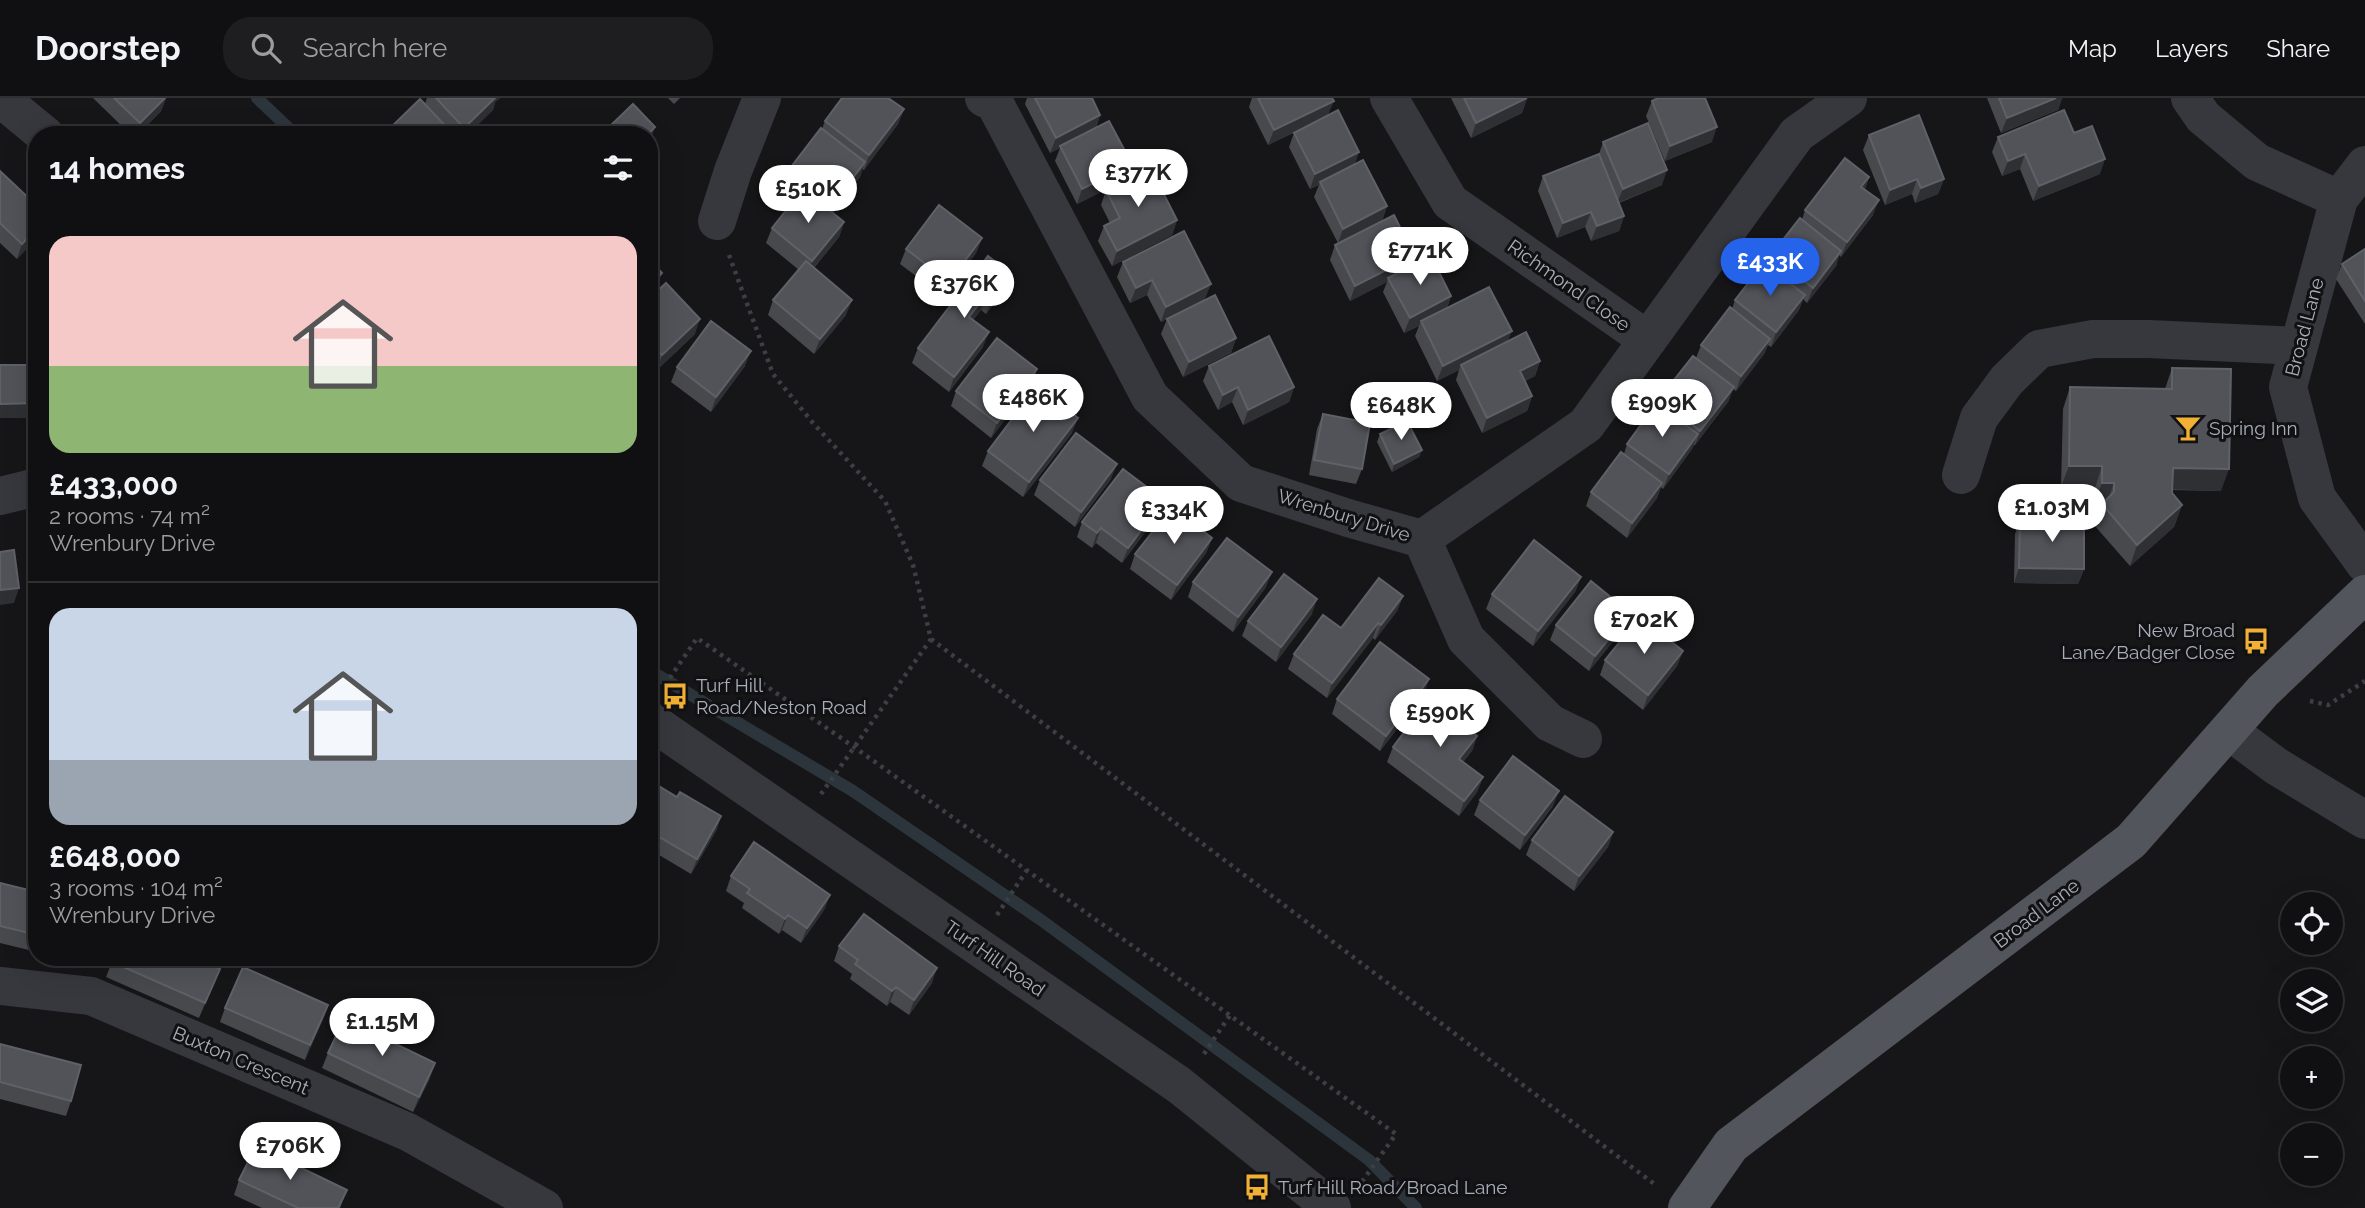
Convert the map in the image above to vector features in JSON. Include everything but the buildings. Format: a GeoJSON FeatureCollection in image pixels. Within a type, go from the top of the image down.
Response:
{"type":"FeatureCollection","features":[{"type":"Feature","properties":{"kind":"main road","name":"Broad Lane"},"geometry":{"type":"LineString","coordinates":[[1676,1200],[1731,1145],[2131,841],[2263,691],[2365,594]]}},
{"type":"Feature","properties":{"kind":"street"},"geometry":{"type":"LineString","coordinates":[[0,98],[34,126]]}},
{"type":"Feature","properties":{"kind":"street"},"geometry":{"type":"LineString","coordinates":[[717,221],[733,171],[762,98]]}},
{"type":"Feature","properties":{"kind":"street","name":"Wrenbury Drive"},"geometry":{"type":"LineString","coordinates":[[984,98],[994,102],[1150,397],[1241,483],[1422,539],[1586,425],[1797,134],[1849,98]]}},
{"type":"Feature","properties":{"kind":"street","name":"Richmond Close"},"geometry":{"type":"LineString","coordinates":[[1389,98],[1450,202],[1648,340]]}},
{"type":"Feature","properties":{"kind":"street"},"geometry":{"type":"LineString","coordinates":[[2190,98],[2203,117],[2257,162],[2339,199]]}},
{"type":"Feature","properties":{"kind":"street","name":"Broad Lane"},"geometry":{"type":"LineString","coordinates":[[2365,165],[2339,199],[2288,387],[2318,498],[2365,564]]}},
{"type":"Feature","properties":{"kind":"street"},"geometry":{"type":"LineString","coordinates":[[1961,475],[1979,418],[2007,380],[2039,349],[2093,339],[2299,346]]}},
{"type":"Feature","properties":{"kind":"street"},"geometry":{"type":"LineString","coordinates":[[0,496],[28,490]]}},
{"type":"Feature","properties":{"kind":"street"},"geometry":{"type":"LineString","coordinates":[[1422,539],[1466,639],[1550,723],[1583,739]]}},
{"type":"Feature","properties":{"kind":"street","name":"Turf Hill Road"},"geometry":{"type":"LineString","coordinates":[[658,708],[1179,1085],[1332,1208]]}},
{"type":"Feature","properties":{"kind":"street"},"geometry":{"type":"LineString","coordinates":[[2229,731],[2276,766],[2365,820]]}},
{"type":"Feature","properties":{"kind":"street","name":"Buxton Crescent"},"geometry":{"type":"LineString","coordinates":[[0,986],[91,996],[408,1132],[544,1208]]}},
{"type":"Feature","properties":{"kind":"path"},"geometry":{"type":"LineString","coordinates":[[717,221],[773,374],[813,423],[885,500],[913,565],[931,639],[1676,1200]]}},
{"type":"Feature","properties":{"kind":"path"},"geometry":{"type":"LineString","coordinates":[[658,701],[697,638],[1396,1134],[1364,1178]]}},
{"type":"Feature","properties":{"kind":"path"},"geometry":{"type":"LineString","coordinates":[[824,789],[931,639]]}},
{"type":"Feature","properties":{"kind":"path"},"geometry":{"type":"LineString","coordinates":[[999,913],[1027,870]]}},
{"type":"Feature","properties":{"kind":"path"},"geometry":{"type":"LineString","coordinates":[[1203,1056],[1230,1015]]}},
{"type":"Feature","properties":{"kind":"waterway"},"geometry":{"type":"LineString","coordinates":[[257,98],[287,126]]}},
{"type":"Feature","properties":{"kind":"waterway"},"geometry":{"type":"LineString","coordinates":[[658,675],[853,791],[1041,920],[1369,1160],[1416,1208]]}},
{"type":"Feature","properties":{"kind":"place","name":"Spring Inn"},"geometry":{"type":"Point","coordinates":[2188,428]}},
{"type":"Feature","properties":{"kind":"place","name":"New Broad Lane/Badger Close"},"geometry":{"type":"Point","coordinates":[2256,641]}},
{"type":"Feature","properties":{"kind":"place","name":"Turf Hill Road/Neston Road"},"geometry":{"type":"Point","coordinates":[675,696]}},
{"type":"Feature","properties":{"kind":"place","name":"Turf Hill Road/Broad Lane"},"geometry":{"type":"Point","coordinates":[1257,1187]}}]}
